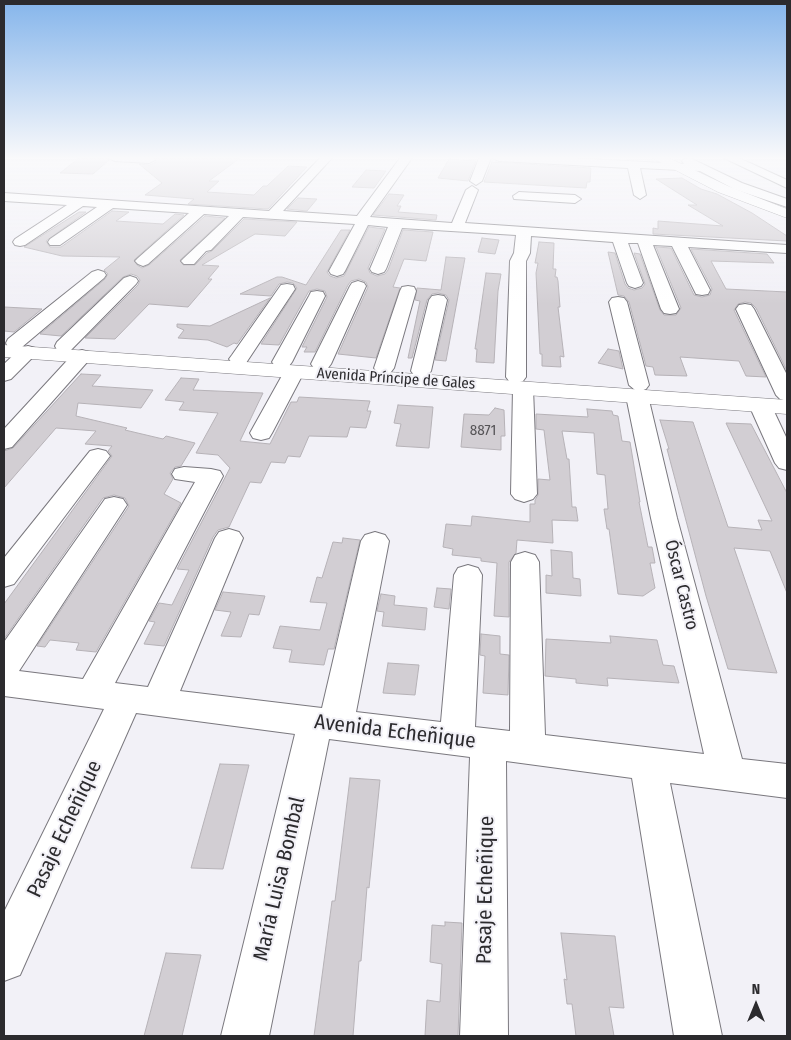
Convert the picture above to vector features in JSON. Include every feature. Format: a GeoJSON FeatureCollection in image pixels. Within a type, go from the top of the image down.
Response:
{"type":"FeatureCollection","features":[{"type":"Feature","properties":{"kind":"main road"},"geometry":{"type":"LineString","coordinates":[[766,207],[787,214]]}},
{"type":"Feature","properties":{"kind":"main road"},"geometry":{"type":"LineString","coordinates":[[774,207],[787,210]]}},
{"type":"Feature","properties":{"kind":"main road","name":"Avenida Príncipe de Gales"},"geometry":{"type":"LineString","coordinates":[[13,347],[64,346],[239,359],[288,367],[320,364],[384,368],[519,383]]}},
{"type":"Feature","properties":{"kind":"main road","name":"Avenida Príncipe de Gales"},"geometry":{"type":"LineString","coordinates":[[13,347],[82,356],[288,367],[638,391],[787,395]]}},
{"type":"Feature","properties":{"kind":"main road","name":"Avenida Príncipe de Gales"},"geometry":{"type":"LineString","coordinates":[[638,391],[787,407]]}},
{"type":"Feature","properties":{"kind":"street"},"geometry":{"type":"LineString","coordinates":[[29,228],[68,207]]}},
{"type":"Feature","properties":{"kind":"street"},"geometry":{"type":"LineString","coordinates":[[16,250],[70,207]]}},
{"type":"Feature","properties":{"kind":"street"},"geometry":{"type":"LineString","coordinates":[[55,242],[106,207]]}},
{"type":"Feature","properties":{"kind":"street"},"geometry":{"type":"LineString","coordinates":[[148,207],[619,238],[649,235],[678,242],[787,249]]}},
{"type":"Feature","properties":{"kind":"street"},"geometry":{"type":"LineString","coordinates":[[272,215],[280,207]]}},
{"type":"Feature","properties":{"kind":"street"},"geometry":{"type":"LineString","coordinates":[[337,271],[363,221],[363,217],[371,207]]}},
{"type":"Feature","properties":{"kind":"street"},"geometry":{"type":"LineString","coordinates":[[457,227],[465,207]]}},
{"type":"Feature","properties":{"kind":"street"},"geometry":{"type":"LineString","coordinates":[[547,233],[551,207]]}},
{"type":"Feature","properties":{"kind":"street"},"geometry":{"type":"LineString","coordinates":[[143,261],[201,210]]}},
{"type":"Feature","properties":{"kind":"street"},"geometry":{"type":"LineString","coordinates":[[189,260],[202,247],[206,247],[239,213]]}},
{"type":"Feature","properties":{"kind":"street"},"geometry":{"type":"LineString","coordinates":[[378,269],[397,223]]}},
{"type":"Feature","properties":{"kind":"street"},"geometry":{"type":"LineString","coordinates":[[518,231],[522,253],[518,261],[519,383],[524,494]]}},
{"type":"Feature","properties":{"kind":"street"},"geometry":{"type":"LineString","coordinates":[[649,235],[670,309]]}},
{"type":"Feature","properties":{"kind":"street"},"geometry":{"type":"LineString","coordinates":[[619,238],[635,283]]}},
{"type":"Feature","properties":{"kind":"street"},"geometry":{"type":"LineString","coordinates":[[678,242],[702,290]]}},
{"type":"Feature","properties":{"kind":"street"},"geometry":{"type":"LineString","coordinates":[[4,375],[13,347],[98,275]]}},
{"type":"Feature","properties":{"kind":"street"},"geometry":{"type":"LineString","coordinates":[[64,346],[130,281]]}},
{"type":"Feature","properties":{"kind":"street"},"geometry":{"type":"LineString","coordinates":[[320,364],[358,286]]}},
{"type":"Feature","properties":{"kind":"street"},"geometry":{"type":"LineString","coordinates":[[239,359],[287,289]]}},
{"type":"Feature","properties":{"kind":"street"},"geometry":{"type":"LineString","coordinates":[[384,368],[408,292]]}},
{"type":"Feature","properties":{"kind":"street"},"geometry":{"type":"LineString","coordinates":[[261,433],[317,296]]}},
{"type":"Feature","properties":{"kind":"street"},"geometry":{"type":"LineString","coordinates":[[421,371],[438,300]]}},
{"type":"Feature","properties":{"kind":"street"},"geometry":{"type":"LineString","coordinates":[[618,302],[638,391]]}},
{"type":"Feature","properties":{"kind":"street"},"geometry":{"type":"LineString","coordinates":[[746,309],[787,395]]}},
{"type":"Feature","properties":{"kind":"street"},"geometry":{"type":"LineString","coordinates":[[4,442],[82,356]]}},
{"type":"Feature","properties":{"kind":"street","name":"Óscar Castro"},"geometry":{"type":"LineString","coordinates":[[638,391],[664,518],[727,773]]}},
{"type":"Feature","properties":{"kind":"street"},"geometry":{"type":"LineString","coordinates":[[760,405],[787,463]]}},
{"type":"Feature","properties":{"kind":"street"},"geometry":{"type":"LineString","coordinates":[[4,577],[98,456]]}},
{"type":"Feature","properties":{"kind":"street","name":"Pasaje Echeñique"},"geometry":{"type":"LineString","coordinates":[[4,959],[125,698],[211,476],[184,474]]}},
{"type":"Feature","properties":{"kind":"street"},"geometry":{"type":"LineString","coordinates":[[4,667],[114,505]]}},
{"type":"Feature","properties":{"kind":"street","name":"Pasaje Echeñique"},"geometry":{"type":"LineString","coordinates":[[125,698],[229,538]]}},
{"type":"Feature","properties":{"kind":"street"},"geometry":{"type":"LineString","coordinates":[[325,723],[375,541]]}},
{"type":"Feature","properties":{"kind":"street"},"geometry":{"type":"LineString","coordinates":[[526,562],[528,748]]}},
{"type":"Feature","properties":{"kind":"street","name":"Pasaje Echeñique"},"geometry":{"type":"LineString","coordinates":[[468,575],[472,742],[484,1036]]}},
{"type":"Feature","properties":{"kind":"street","name":"Avenida Echeñique"},"geometry":{"type":"LineString","coordinates":[[4,683],[787,781]]}},
{"type":"Feature","properties":{"kind":"street","name":"María Luisa Bombal"},"geometry":{"type":"LineString","coordinates":[[245,1036],[325,723]]}},
{"type":"Feature","properties":{"kind":"street"},"geometry":{"type":"LineString","coordinates":[[648,763],[698,1036]]}},
{"type":"Feature","properties":{"kind":"building"},"geometry":{"type":"Polygon","coordinates":[[[229,207],[270,207],[268,209],[229,207]]]}},
{"type":"Feature","properties":{"kind":"building"},"geometry":{"type":"Polygon","coordinates":[[[289,207],[311,207],[307,211],[287,209],[289,207]]]}},
{"type":"Feature","properties":{"kind":"building"},"geometry":{"type":"Polygon","coordinates":[[[379,207],[401,207],[398,212],[437,215],[436,220],[373,215],[379,207]]]}},
{"type":"Feature","properties":{"kind":"building"},"geometry":{"type":"Polygon","coordinates":[[[691,207],[740,207],[787,236],[787,241],[653,234],[653,228],[658,229],[658,221],[723,226],[691,207]]]}},
{"type":"Feature","properties":{"kind":"building"},"geometry":{"type":"Polygon","coordinates":[[[112,211],[129,212],[116,221],[163,224],[175,214],[184,215],[134,260],[142,268],[149,265],[205,216],[225,218],[180,260],[183,265],[195,265],[244,219],[297,222],[285,236],[255,234],[202,265],[219,266],[208,279],[212,279],[188,307],[149,304],[115,339],[85,338],[138,285],[140,280],[137,276],[131,274],[123,277],[61,336],[40,334],[105,279],[108,274],[104,270],[120,257],[62,256],[24,247],[79,212],[86,212],[46,241],[50,247],[61,247],[112,211]]]}},
{"type":"Feature","properties":{"kind":"building"},"geometry":{"type":"Polygon","coordinates":[[[369,227],[385,229],[368,268],[370,273],[377,276],[385,274],[388,270],[403,230],[433,232],[426,261],[404,259],[393,287],[400,288],[376,358],[338,354],[368,287],[366,282],[359,279],[351,281],[348,285],[315,352],[304,352],[307,347],[302,347],[327,297],[325,291],[317,289],[309,291],[279,345],[261,344],[297,288],[293,283],[287,282],[279,284],[271,296],[240,294],[277,277],[306,285],[341,230],[350,230],[327,272],[330,276],[336,278],[344,276],[369,227]]]}},
{"type":"Feature","properties":{"kind":"building"},"geometry":{"type":"Polygon","coordinates":[[[482,238],[499,240],[495,254],[478,252],[482,238]]]}},
{"type":"Feature","properties":{"kind":"building"},"geometry":{"type":"Polygon","coordinates":[[[539,242],[554,243],[553,269],[556,269],[555,277],[557,277],[558,281],[560,307],[558,307],[564,357],[560,356],[561,367],[542,366],[536,273],[538,263],[535,263],[539,242]]]}},
{"type":"Feature","properties":{"kind":"building"},"geometry":{"type":"Polygon","coordinates":[[[656,247],[671,248],[694,295],[702,297],[710,295],[712,289],[691,249],[767,254],[774,263],[711,261],[726,289],[787,292],[787,371],[756,308],[751,303],[745,302],[738,304],[734,310],[766,377],[746,376],[739,361],[680,357],[687,376],[655,375],[653,367],[646,366],[629,302],[624,296],[618,295],[608,252],[615,253],[625,284],[628,288],[634,290],[642,288],[645,284],[634,253],[640,254],[660,310],[664,315],[676,315],[681,308],[656,247]]]}},
{"type":"Feature","properties":{"kind":"building"},"geometry":{"type":"Polygon","coordinates":[[[446,257],[465,258],[446,361],[435,360],[449,300],[446,295],[438,293],[432,294],[427,300],[412,358],[408,358],[420,301],[415,300],[417,288],[441,290],[446,257]]]}},
{"type":"Feature","properties":{"kind":"building"},"geometry":{"type":"Polygon","coordinates":[[[486,273],[501,274],[498,291],[494,363],[476,362],[477,349],[475,349],[486,273]]]}},
{"type":"Feature","properties":{"kind":"building"},"geometry":{"type":"Polygon","coordinates":[[[270,298],[237,344],[234,343],[227,347],[208,340],[178,338],[184,330],[177,327],[177,324],[210,326],[270,298]]]}},
{"type":"Feature","properties":{"kind":"building"},"geometry":{"type":"Polygon","coordinates":[[[4,307],[42,309],[14,332],[4,331],[4,307]]]}},
{"type":"Feature","properties":{"kind":"building"},"geometry":{"type":"Polygon","coordinates":[[[608,349],[619,351],[623,369],[598,363],[608,349]]]}},
{"type":"Feature","properties":{"kind":"building"},"geometry":{"type":"Polygon","coordinates":[[[81,374],[101,375],[92,386],[153,390],[141,408],[78,403],[76,416],[163,439],[166,436],[195,443],[181,466],[175,467],[170,473],[173,479],[164,494],[181,503],[96,652],[76,650],[79,643],[50,640],[45,647],[37,646],[129,506],[125,498],[114,495],[103,498],[4,639],[4,604],[112,456],[108,451],[112,446],[85,444],[96,431],[56,428],[4,488],[4,451],[13,448],[81,374]]]}},
{"type":"Feature","properties":{"kind":"building"},"geometry":{"type":"Polygon","coordinates":[[[181,378],[199,379],[193,390],[263,393],[240,441],[270,444],[291,402],[297,402],[299,397],[370,401],[367,411],[371,411],[366,428],[350,427],[347,437],[309,436],[300,457],[288,456],[285,463],[271,462],[261,483],[250,482],[229,527],[218,530],[213,537],[164,646],[144,644],[155,622],[149,621],[159,603],[172,605],[189,570],[177,569],[230,468],[218,455],[196,453],[218,413],[179,410],[184,402],[165,400],[181,378]]]}},
{"type":"Feature","properties":{"kind":"building"},"geometry":{"type":"Polygon","coordinates":[[[398,405],[433,407],[429,448],[396,446],[401,424],[394,423],[398,405]]]}},
{"type":"Feature","properties":{"kind":"building"},"geometry":{"type":"Polygon","coordinates":[[[495,408],[504,410],[505,436],[501,436],[501,450],[461,447],[464,414],[489,415],[495,408]]]}},
{"type":"Feature","properties":{"kind":"building"},"geometry":{"type":"Polygon","coordinates":[[[587,409],[612,411],[613,415],[618,416],[622,441],[630,442],[648,547],[652,547],[655,563],[650,563],[655,588],[643,596],[618,594],[609,529],[607,529],[604,509],[608,509],[605,475],[597,474],[594,433],[562,431],[567,459],[569,459],[572,507],[576,507],[578,521],[552,520],[553,543],[517,540],[516,553],[509,562],[509,617],[494,616],[497,563],[481,561],[481,558],[452,555],[453,549],[443,547],[446,524],[471,526],[472,516],[530,522],[530,504],[535,504],[538,495],[538,479],[550,480],[544,430],[536,429],[536,414],[588,417],[587,409]]]}},
{"type":"Feature","properties":{"kind":"building"},"geometry":{"type":"Polygon","coordinates":[[[660,420],[693,422],[728,527],[762,530],[758,520],[772,521],[726,423],[751,424],[787,493],[787,593],[770,551],[734,548],[777,673],[728,669],[706,596],[660,420]]]}},
{"type":"Feature","properties":{"kind":"building"},"geometry":{"type":"Polygon","coordinates":[[[343,538],[360,540],[334,649],[328,649],[324,665],[289,662],[292,650],[273,648],[280,626],[320,630],[327,603],[310,602],[317,577],[322,578],[333,542],[342,543],[343,538]]]}},
{"type":"Feature","properties":{"kind":"building"},"geometry":{"type":"Polygon","coordinates":[[[551,550],[572,552],[573,578],[580,579],[581,596],[546,593],[546,575],[552,576],[551,550]]]}},
{"type":"Feature","properties":{"kind":"building"},"geometry":{"type":"Polygon","coordinates":[[[437,588],[451,589],[449,609],[434,607],[437,588]]]}},
{"type":"Feature","properties":{"kind":"building"},"geometry":{"type":"Polygon","coordinates":[[[223,592],[265,596],[259,615],[249,614],[241,637],[221,636],[231,612],[215,610],[223,592]]]}},
{"type":"Feature","properties":{"kind":"building"},"geometry":{"type":"Polygon","coordinates":[[[381,594],[395,596],[394,605],[427,608],[425,630],[382,626],[384,612],[377,611],[381,594]]]}},
{"type":"Feature","properties":{"kind":"building"},"geometry":{"type":"Polygon","coordinates":[[[481,634],[500,636],[500,654],[509,655],[508,695],[483,693],[485,656],[480,655],[481,634]]]}},
{"type":"Feature","properties":{"kind":"building"},"geometry":{"type":"Polygon","coordinates":[[[610,636],[657,640],[663,665],[674,666],[679,683],[607,678],[608,686],[576,683],[576,679],[545,676],[546,639],[611,643],[610,636]]]}},
{"type":"Feature","properties":{"kind":"building"},"geometry":{"type":"Polygon","coordinates":[[[388,663],[419,665],[415,695],[383,693],[388,663]]]}},
{"type":"Feature","properties":{"kind":"building"},"geometry":{"type":"Polygon","coordinates":[[[220,764],[249,765],[223,869],[191,868],[220,764]]]}},
{"type":"Feature","properties":{"kind":"building"},"geometry":{"type":"Polygon","coordinates":[[[350,778],[380,780],[369,888],[367,887],[361,961],[359,961],[353,1036],[314,1036],[332,901],[335,901],[350,778]]]}},
{"type":"Feature","properties":{"kind":"building"},"geometry":{"type":"Polygon","coordinates":[[[445,922],[462,923],[458,1036],[425,1036],[427,1000],[440,1002],[442,964],[430,962],[432,925],[445,926],[445,922]]]}},
{"type":"Feature","properties":{"kind":"building"},"geometry":{"type":"Polygon","coordinates":[[[561,933],[615,936],[624,1008],[609,1007],[614,1036],[576,1036],[572,1004],[567,1004],[564,979],[567,980],[561,933]]]}},
{"type":"Feature","properties":{"kind":"building"},"geometry":{"type":"Polygon","coordinates":[[[166,953],[201,955],[182,1036],[144,1036],[166,953]]]}}]}
